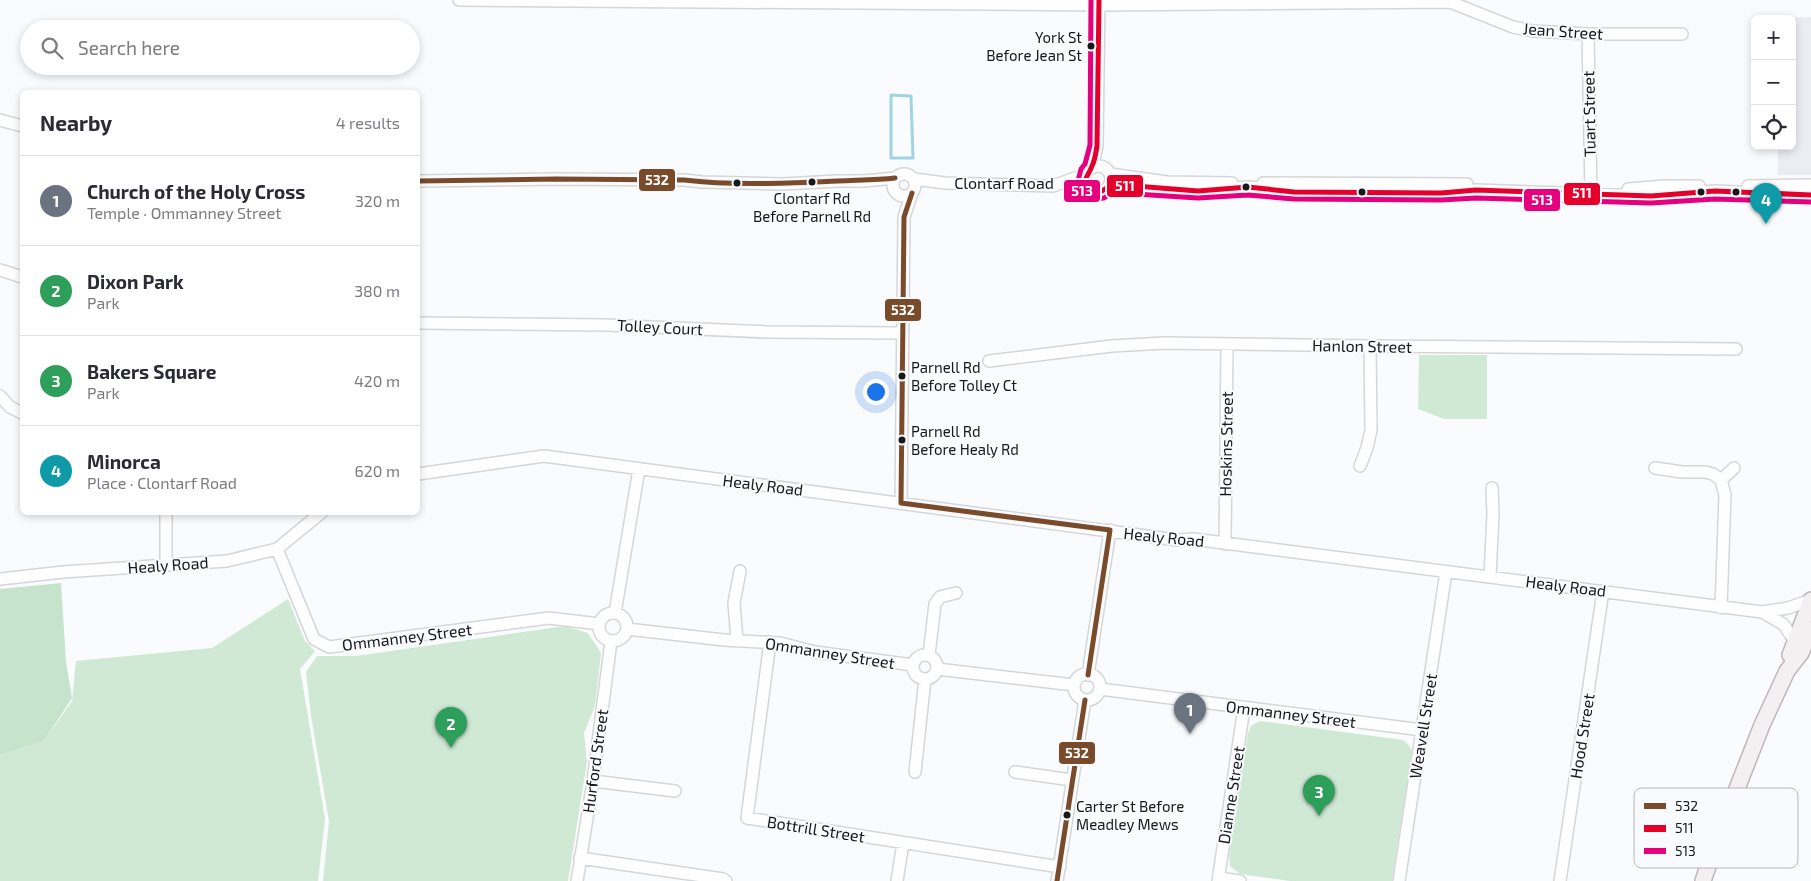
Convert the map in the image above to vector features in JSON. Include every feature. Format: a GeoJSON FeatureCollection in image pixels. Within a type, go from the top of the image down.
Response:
{"type":"FeatureCollection","features":[{"type":"Feature","properties":{"kind":"main road"},"geometry":{"type":"LineString","coordinates":[[1738,788],[1787,672],[1795,641],[1811,600]]}},
{"type":"Feature","properties":{"kind":"main road"},"geometry":{"type":"LineString","coordinates":[[1787,672],[1801,653],[1811,632]]}},
{"type":"Feature","properties":{"kind":"main road"},"geometry":{"type":"LineString","coordinates":[[1703,881],[1707,868]]}},
{"type":"Feature","properties":{"kind":"street","name":"Jean Street"},"geometry":{"type":"LineString","coordinates":[[459,0],[1099,3],[1450,1],[1523,30],[1588,34],[1682,34]]}},
{"type":"Feature","properties":{"kind":"street"},"geometry":{"type":"LineString","coordinates":[[1097,146],[1111,181],[1108,187],[1096,192],[1087,186],[1085,180],[1097,146],[1099,3]]}},
{"type":"Feature","properties":{"kind":"street","name":"Tuart Street"},"geometry":{"type":"LineString","coordinates":[[1588,34],[1591,191]]}},
{"type":"Feature","properties":{"kind":"street"},"geometry":{"type":"LineString","coordinates":[[0,120],[20,125]]}},
{"type":"Feature","properties":{"kind":"street"},"geometry":{"type":"LineString","coordinates":[[1089,171],[1098,166],[1108,171],[1185,182],[1490,184],[1658,196],[1715,191],[1811,196]]}},
{"type":"Feature","properties":{"kind":"street","name":"Clontarf Road"},"geometry":{"type":"LineString","coordinates":[[1062,184],[1089,171]]}},
{"type":"Feature","properties":{"kind":"street"},"geometry":{"type":"LineString","coordinates":[[901,503],[904,216],[916,185],[914,179],[905,173],[900,174],[892,183],[904,216]]}},
{"type":"Feature","properties":{"kind":"street"},"geometry":{"type":"LineString","coordinates":[[420,181],[684,180],[784,184],[838,181],[864,182],[895,178]]}},
{"type":"Feature","properties":{"kind":"street","name":"Clontarf Road"},"geometry":{"type":"LineString","coordinates":[[914,179],[945,183],[1087,186]]}},
{"type":"Feature","properties":{"kind":"street"},"geometry":{"type":"LineString","coordinates":[[864,182],[903,196],[913,192]]}},
{"type":"Feature","properties":{"kind":"street","name":"Clontarf Road"},"geometry":{"type":"LineString","coordinates":[[913,192],[945,183]]}},
{"type":"Feature","properties":{"kind":"street"},"geometry":{"type":"LineString","coordinates":[[1108,187],[1136,186],[1198,191],[1248,188],[1294,192],[1441,193],[1476,190],[1591,191],[1679,186],[1811,184]]}},
{"type":"Feature","properties":{"kind":"street"},"geometry":{"type":"LineString","coordinates":[[0,270],[20,275]]}},
{"type":"Feature","properties":{"kind":"street","name":"Tolley Court"},"geometry":{"type":"LineString","coordinates":[[420,323],[606,325],[767,332],[902,333]]}},
{"type":"Feature","properties":{"kind":"street","name":"Hanlon Street"},"geometry":{"type":"LineString","coordinates":[[989,361],[1112,346],[1164,343],[1736,349]]}},
{"type":"Feature","properties":{"kind":"street","name":"Hoskins Street"},"geometry":{"type":"LineString","coordinates":[[1225,544],[1227,344]]}},
{"type":"Feature","properties":{"kind":"street"},"geometry":{"type":"LineString","coordinates":[[1360,466],[1371,430],[1370,346]]}},
{"type":"Feature","properties":{"kind":"street"},"geometry":{"type":"LineString","coordinates":[[0,396],[10,406],[20,412]]}},
{"type":"Feature","properties":{"kind":"street","name":"Healy Road"},"geometry":{"type":"LineString","coordinates":[[420,474],[544,456],[1177,540],[1193,539],[1603,591],[1721,608],[1762,612],[1788,608],[1811,600]]}},
{"type":"Feature","properties":{"kind":"street"},"geometry":{"type":"LineString","coordinates":[[1655,468],[1682,472],[1706,472],[1714,474],[1721,480],[1725,495],[1721,608]]}},
{"type":"Feature","properties":{"kind":"street"},"geometry":{"type":"LineString","coordinates":[[1721,480],[1734,468]]}},
{"type":"Feature","properties":{"kind":"street"},"geometry":{"type":"LineString","coordinates":[[615,613],[639,469]]}},
{"type":"Feature","properties":{"kind":"street"},"geometry":{"type":"LineString","coordinates":[[1490,577],[1493,514],[1492,488]]}},
{"type":"Feature","properties":{"kind":"street"},"geometry":{"type":"LineString","coordinates":[[166,515],[166,565]]}},
{"type":"Feature","properties":{"kind":"street","name":"Healy Road"},"geometry":{"type":"LineString","coordinates":[[0,579],[63,572],[227,561],[277,549],[318,515]]}},
{"type":"Feature","properties":{"kind":"street"},"geometry":{"type":"LineString","coordinates":[[1088,675],[1110,530]]}},
{"type":"Feature","properties":{"kind":"street","name":"Ommanney Street"},"geometry":{"type":"LineString","coordinates":[[277,549],[314,639],[329,647],[549,618],[599,624]]}},
{"type":"Feature","properties":{"kind":"street"},"geometry":{"type":"LineString","coordinates":[[737,641],[734,603],[740,571]]}},
{"type":"Feature","properties":{"kind":"street","name":"Weavell Street"},"geometry":{"type":"LineString","coordinates":[[1399,881],[1446,572]]}},
{"type":"Feature","properties":{"kind":"street","name":"Hood Street"},"geometry":{"type":"LineString","coordinates":[[1560,881],[1603,591]]}},
{"type":"Feature","properties":{"kind":"street"},"geometry":{"type":"LineString","coordinates":[[929,655],[922,655],[916,659],[913,665],[914,672],[918,677],[931,678],[937,669],[936,663],[929,655],[935,604],[940,596],[956,593]]}},
{"type":"Feature","properties":{"kind":"street","name":"Healy Road"},"geometry":{"type":"LineString","coordinates":[[1762,612],[1782,624],[1795,641]]}},
{"type":"Feature","properties":{"kind":"street"},"geometry":{"type":"LineString","coordinates":[[615,613],[622,616],[627,622],[627,630],[624,636],[618,640],[611,641],[604,638],[600,632],[599,624],[602,618],[608,614],[615,613]]}},
{"type":"Feature","properties":{"kind":"street","name":"Ommanney Street"},"geometry":{"type":"LineString","coordinates":[[627,630],[737,641],[780,643],[816,652],[913,665]]}},
{"type":"Feature","properties":{"kind":"street","name":"Hurford Street"},"geometry":{"type":"LineString","coordinates":[[577,881],[593,781],[611,641]]}},
{"type":"Feature","properties":{"kind":"street","name":"Bottrill Street"},"geometry":{"type":"LineString","coordinates":[[770,642],[747,818],[1060,867]]}},
{"type":"Feature","properties":{"kind":"street"},"geometry":{"type":"LineString","coordinates":[[937,669],[1074,685]]}},
{"type":"Feature","properties":{"kind":"street"},"geometry":{"type":"LineString","coordinates":[[1088,675],[1097,679],[1100,688],[1095,697],[1085,700],[1076,695],[1074,685],[1079,677],[1088,675]]}},
{"type":"Feature","properties":{"kind":"street"},"geometry":{"type":"LineString","coordinates":[[915,772],[925,679]]}},
{"type":"Feature","properties":{"kind":"street","name":"Ommanney Street"},"geometry":{"type":"LineString","coordinates":[[1100,688],[1422,730]]}},
{"type":"Feature","properties":{"kind":"street"},"geometry":{"type":"LineString","coordinates":[[1057,881],[1085,700]]}},
{"type":"Feature","properties":{"kind":"street","name":"Dianne Street"},"geometry":{"type":"LineString","coordinates":[[1218,879],[1244,708]]}},
{"type":"Feature","properties":{"kind":"street"},"geometry":{"type":"LineString","coordinates":[[1015,772],[1072,780]]}},
{"type":"Feature","properties":{"kind":"street"},"geometry":{"type":"LineString","coordinates":[[593,781],[675,791]]}},
{"type":"Feature","properties":{"kind":"street"},"geometry":{"type":"LineString","coordinates":[[897,881],[903,843]]}},
{"type":"Feature","properties":{"kind":"street"},"geometry":{"type":"LineString","coordinates":[[580,858],[723,879],[726,881]]}},
{"type":"Feature","properties":{"kind":"street"},"geometry":{"type":"LineString","coordinates":[[1218,879],[1240,881]]}},
{"type":"Feature","properties":{"kind":"shaded area"},"geometry":{"type":"Polygon","coordinates":[[[1796,17],[1811,17],[1811,175],[1778,175],[1778,150],[1796,150],[1796,17]]]}},
{"type":"Feature","properties":{"kind":"green space"},"geometry":{"type":"Polygon","coordinates":[[[1419,355],[1487,355],[1487,419],[1444,419],[1418,409],[1419,355]]]}},
{"type":"Feature","properties":{"kind":"green space"},"geometry":{"type":"Polygon","coordinates":[[[61,583],[66,662],[72,698],[44,741],[0,755],[0,589],[61,583]]]}},
{"type":"Feature","properties":{"kind":"green space"},"geometry":{"type":"Polygon","coordinates":[[[288,599],[305,641],[315,651],[300,669],[325,819],[318,881],[0,881],[0,755],[44,741],[72,701],[76,661],[212,648],[288,599]]]}},
{"type":"Feature","properties":{"kind":"green space"},"geometry":{"type":"Polygon","coordinates":[[[565,626],[588,633],[601,653],[595,706],[584,733],[587,762],[568,881],[323,881],[329,821],[311,716],[306,672],[317,656],[356,656],[565,626]]]}},
{"type":"Feature","properties":{"kind":"green space"},"geometry":{"type":"Polygon","coordinates":[[[1260,721],[1403,740],[1408,744],[1412,751],[1392,881],[1290,881],[1240,874],[1230,866],[1229,856],[1248,733],[1251,726],[1260,721]]]}},
{"type":"Feature","properties":{"kind":"waterway"},"geometry":{"type":"LineString","coordinates":[[891,95],[911,96],[913,158],[891,158],[891,95]]}},
{"type":"Feature","properties":{"kind":"transit line","name":"513"},"geometry":{"type":"LineString","coordinates":[[1091,0],[1090,145],[1078,181],[1082,191],[1095,199],[1104,198],[1110,194],[1135,194],[1198,198],[1248,195],[1294,199],[1441,200],[1476,198],[1651,203],[1715,199],[1811,202]]}},
{"type":"Feature","properties":{"kind":"transit line","name":"511"},"geometry":{"type":"LineString","coordinates":[[1099,0],[1097,146],[1094,161],[1085,180],[1087,185],[1096,192],[1108,187],[1135,186],[1198,191],[1248,187],[1294,192],[1441,193],[1476,190],[1651,196],[1715,191],[1811,195]]}},
{"type":"Feature","properties":{"kind":"transit line","name":"532"},"geometry":{"type":"LineString","coordinates":[[420,181],[684,180],[761,184],[895,178]]}},
{"type":"Feature","properties":{"kind":"transit line","name":"532"},"geometry":{"type":"LineString","coordinates":[[901,503],[904,217],[912,193]]}},
{"type":"Feature","properties":{"kind":"transit line","name":"532"},"geometry":{"type":"LineString","coordinates":[[901,503],[1110,530]]}},
{"type":"Feature","properties":{"kind":"transit line","name":"532"},"geometry":{"type":"LineString","coordinates":[[1088,675],[1110,530]]}},
{"type":"Feature","properties":{"kind":"transit line","name":"532"},"geometry":{"type":"LineString","coordinates":[[1057,881],[1085,700]]}},
{"type":"Feature","properties":{"kind":"place","name":"York St Before Jean St"},"geometry":{"type":"Point","coordinates":[1091,46]}},
{"type":"Feature","properties":{"kind":"place","name":"Clontarf Rd Before Parnell Rd"},"geometry":{"type":"Point","coordinates":[812,182]}},
{"type":"Feature","properties":{"kind":"place","name":"Minorca"},"geometry":{"type":"Point","coordinates":[1766,224]}},
{"type":"Feature","properties":{"kind":"place","name":"Parnell Rd Before Tolley Ct"},"geometry":{"type":"Point","coordinates":[902,376]}},
{"type":"Feature","properties":{"kind":"place","name":"Parnell Rd Before Healy Rd"},"geometry":{"type":"Point","coordinates":[902,440]}},
{"type":"Feature","properties":{"kind":"place","name":"Church of the Holy Cross"},"geometry":{"type":"Point","coordinates":[1190,734]}},
{"type":"Feature","properties":{"kind":"place","name":"Dixon Park"},"geometry":{"type":"Point","coordinates":[451,748]}},
{"type":"Feature","properties":{"kind":"place","name":"Carter St Before Meadley Mews"},"geometry":{"type":"Point","coordinates":[1067,815]}},
{"type":"Feature","properties":{"kind":"place","name":"Bakers Square"},"geometry":{"type":"Point","coordinates":[1319,816]}}]}
